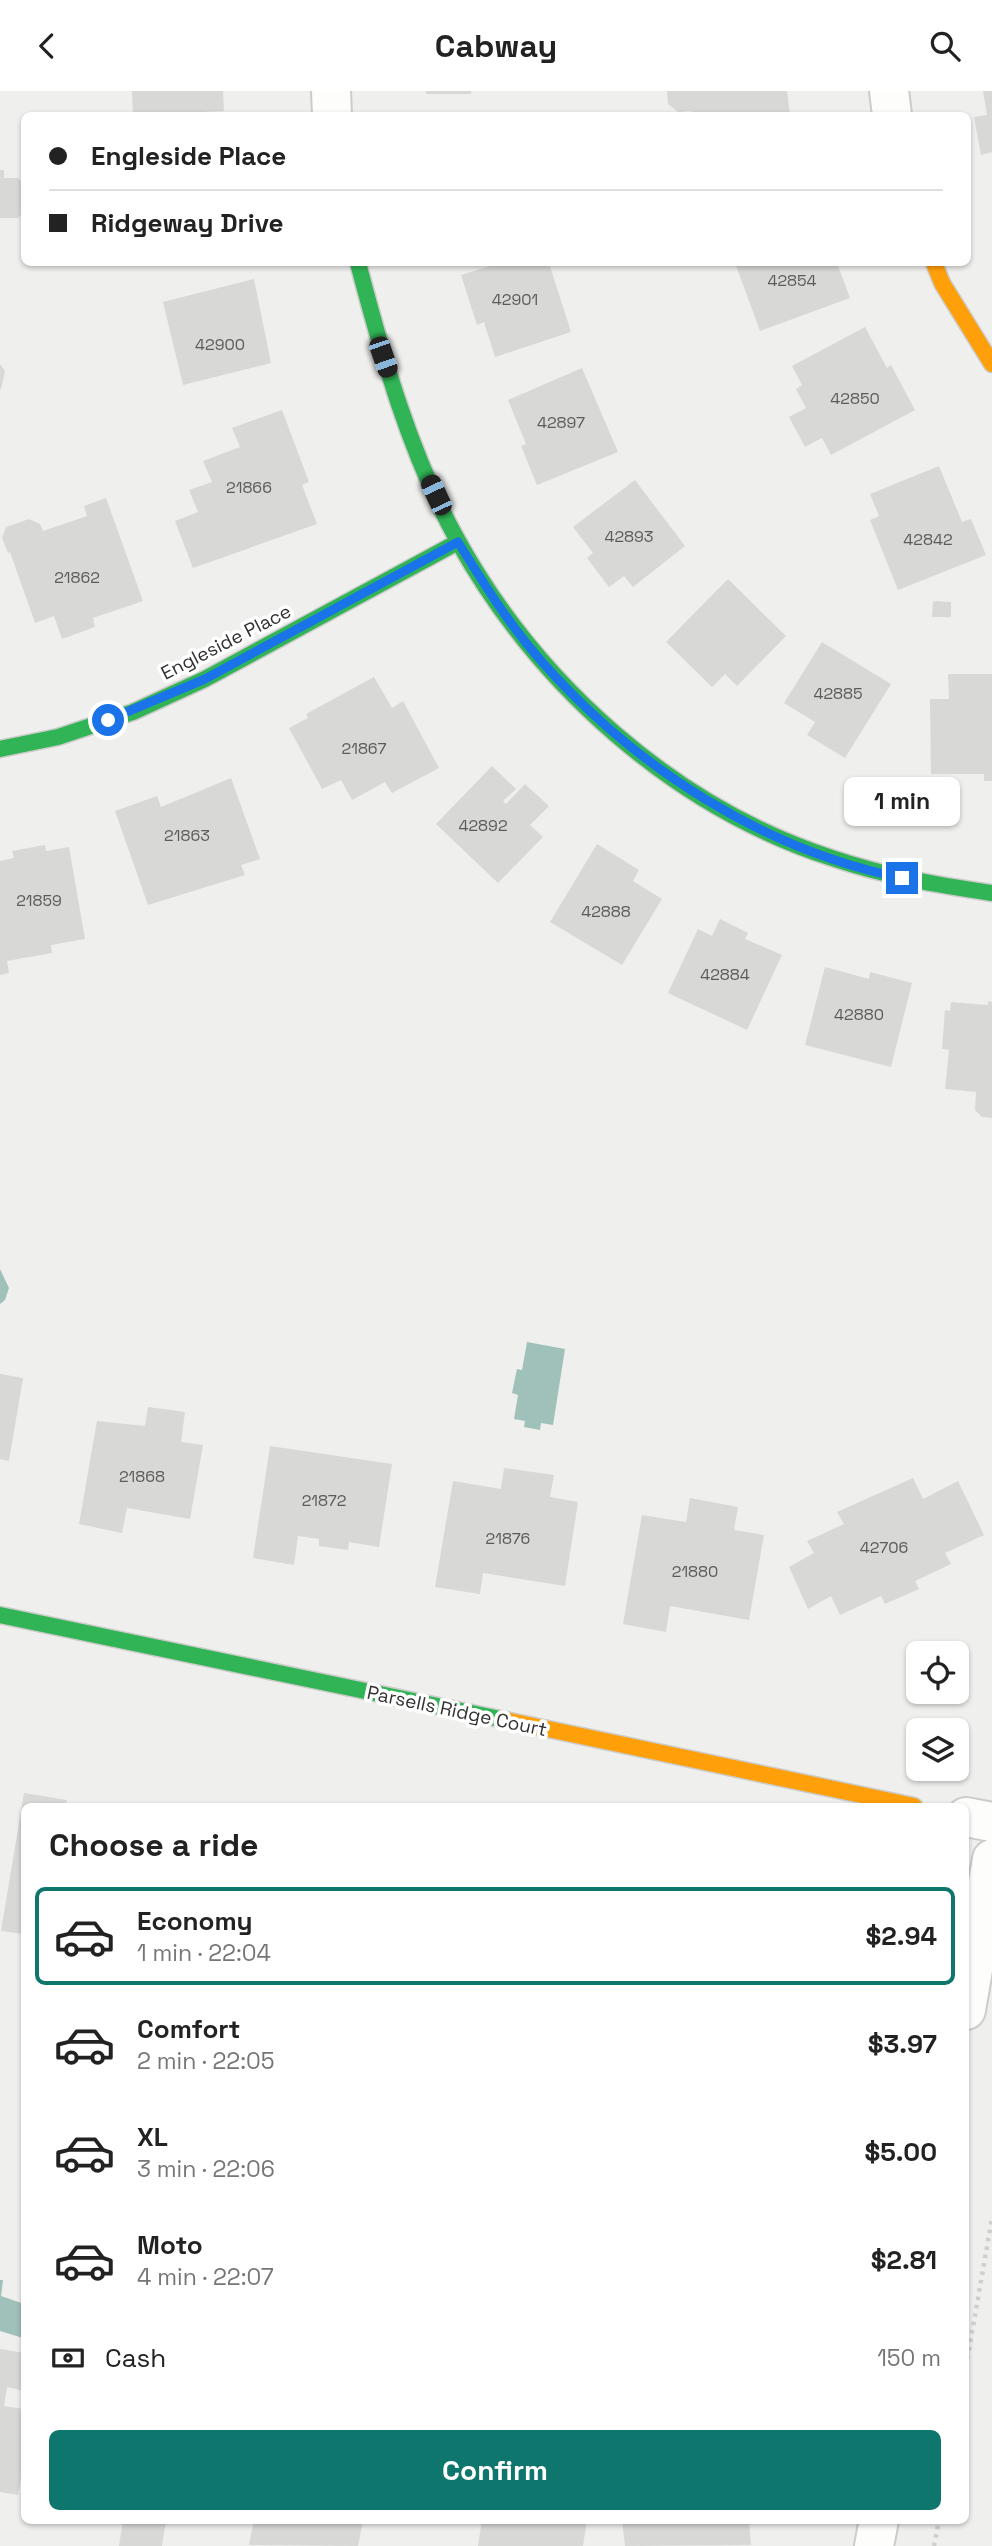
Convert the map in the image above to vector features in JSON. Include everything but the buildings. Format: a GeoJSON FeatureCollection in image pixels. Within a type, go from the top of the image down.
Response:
{"type":"FeatureCollection","features":[{"type":"Feature","properties":{"kind":"street"},"geometry":{"type":"LineString","coordinates":[[331,91],[332,112]]}},
{"type":"Feature","properties":{"kind":"street"},"geometry":{"type":"LineString","coordinates":[[888,91],[891,112]]}},
{"type":"Feature","properties":{"kind":"street"},"geometry":{"type":"LineString","coordinates":[[359,266],[376,334],[414,448],[458,542],[496,603],[543,663],[595,717],[653,765],[718,807],[799,846],[881,874],[992,893]]}},
{"type":"Feature","properties":{"kind":"street"},"geometry":{"type":"LineString","coordinates":[[935,266],[942,283],[992,364]]}},
{"type":"Feature","properties":{"kind":"street","name":"Engleside Place"},"geometry":{"type":"LineString","coordinates":[[0,750],[58,737],[120,716],[193,685],[458,542]]}},
{"type":"Feature","properties":{"kind":"street","name":"Parsells Ridge Court"},"geometry":{"type":"LineString","coordinates":[[0,1615],[900,1803]]}},
{"type":"Feature","properties":{"kind":"street"},"geometry":{"type":"LineString","coordinates":[[969,1818],[992,1822]]}},
{"type":"Feature","properties":{"kind":"street"},"geometry":{"type":"LineString","coordinates":[[969,1993],[992,1859]]}},
{"type":"Feature","properties":{"kind":"street"},"geometry":{"type":"LineString","coordinates":[[874,2546],[878,2524]]}},
{"type":"Feature","properties":{"kind":"path"},"geometry":{"type":"LineString","coordinates":[[969,2350],[992,2218]]}},
{"type":"Feature","properties":{"kind":"path"},"geometry":{"type":"LineString","coordinates":[[934,2546],[938,2524]]}},
{"type":"Feature","properties":{"kind":"shaded area"},"geometry":{"type":"Polygon","coordinates":[[[0,1269],[9,1288],[5,1300],[0,1304],[0,1269]]]}},
{"type":"Feature","properties":{"kind":"shaded area"},"geometry":{"type":"Polygon","coordinates":[[[527,1342],[565,1349],[553,1425],[541,1423],[540,1430],[524,1427],[525,1421],[514,1419],[518,1395],[512,1393],[517,1369],[522,1370],[527,1342]]]}},
{"type":"Feature","properties":{"kind":"shaded area"},"geometry":{"type":"Polygon","coordinates":[[[0,2280],[3,2280],[1,2296],[21,2303],[21,2337],[0,2331],[0,2280]]]}},
{"type":"Feature","properties":{"kind":"traffic: fast"},"geometry":{"type":"LineString","coordinates":[[359,266],[399,405],[441,508],[491,594],[528,644],[570,691],[616,734],[665,773],[718,807],[774,836],[832,858],[891,875],[992,893]]}},
{"type":"Feature","properties":{"kind":"traffic: fast"},"geometry":{"type":"LineString","coordinates":[[0,749],[58,737],[133,712],[205,679],[458,542]]}},
{"type":"Feature","properties":{"kind":"traffic: fast"},"geometry":{"type":"LineString","coordinates":[[0,1615],[505,1720]]}},
{"type":"Feature","properties":{"kind":"traffic: slow"},"geometry":{"type":"LineString","coordinates":[[935,266],[942,283],[992,364]]}},
{"type":"Feature","properties":{"kind":"traffic: slow"},"geometry":{"type":"LineString","coordinates":[[505,1720],[900,1803]]}},
{"type":"Feature","properties":{"kind":"route"},"geometry":{"type":"LineString","coordinates":[[108,720],[205,679],[458,542],[496,603],[543,663],[595,717],[653,765],[718,807],[799,846],[881,874],[902,878]]}}]}
